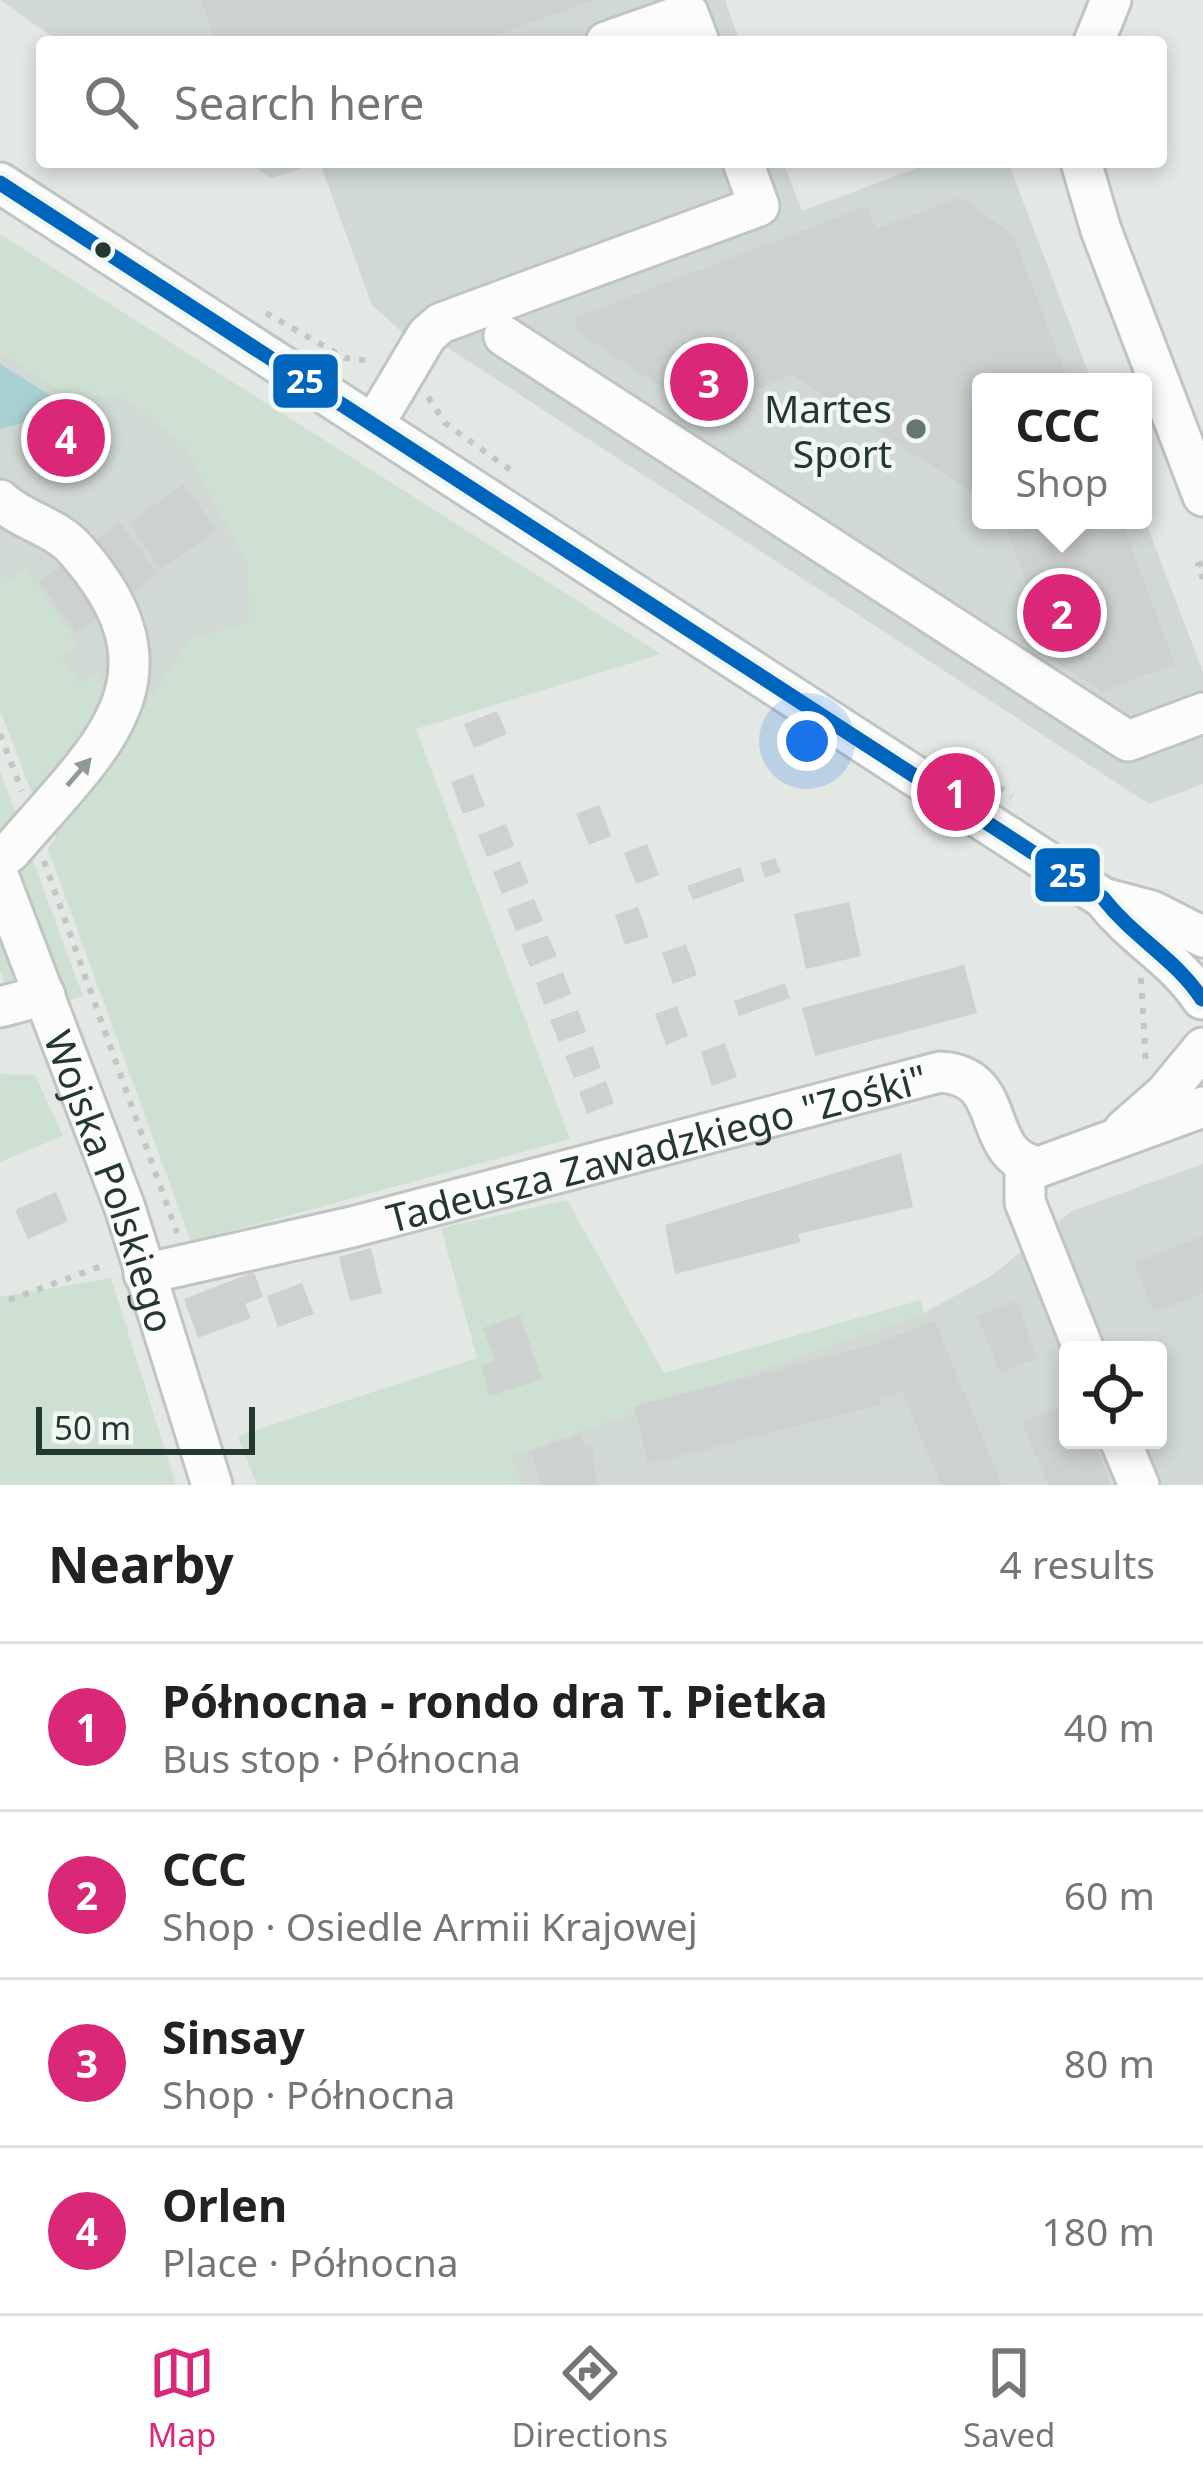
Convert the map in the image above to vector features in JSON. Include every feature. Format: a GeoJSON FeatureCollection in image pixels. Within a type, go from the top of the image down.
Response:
{"type":"FeatureCollection","features":[{"type":"Feature","properties":{"kind":"street"},"geometry":{"type":"LineString","coordinates":[[1096,36],[1111,0]]}},
{"type":"Feature","properties":{"kind":"street"},"geometry":{"type":"LineString","coordinates":[[627,36],[690,18]]}},
{"type":"Feature","properties":{"kind":"street"},"geometry":{"type":"LineString","coordinates":[[374,424],[428,335],[441,323],[759,206],[745,168]]}},
{"type":"Feature","properties":{"kind":"street"},"geometry":{"type":"LineString","coordinates":[[1084,168],[1100,230],[1203,496]]}},
{"type":"Feature","properties":{"kind":"street"},"geometry":{"type":"LineString","coordinates":[[0,182],[1102,898],[1152,911],[1203,937]]}},
{"type":"Feature","properties":{"kind":"street"},"geometry":{"type":"LineString","coordinates":[[504,337],[1128,741],[1203,713]]}},
{"type":"Feature","properties":{"kind":"street"},"geometry":{"type":"LineString","coordinates":[[0,500],[18,517],[75,548],[121,614],[131,656],[126,703],[110,736],[10,852],[0,856]]}},
{"type":"Feature","properties":{"kind":"street","name":"Wojska Polskiego"},"geometry":{"type":"LineString","coordinates":[[0,880],[141,1263],[212,1485]]}},
{"type":"Feature","properties":{"kind":"street"},"geometry":{"type":"LineString","coordinates":[[1102,898],[1132,936],[1185,974],[1202,997],[1203,1036]]}},
{"type":"Feature","properties":{"kind":"street"},"geometry":{"type":"LineString","coordinates":[[0,1007],[45,995]]}},
{"type":"Feature","properties":{"kind":"street"},"geometry":{"type":"LineString","coordinates":[[1118,1135],[1165,1094],[1203,1048]]}},
{"type":"Feature","properties":{"kind":"street","name":"Tadeusza Zawadzkiego \"Zośki\""},"geometry":{"type":"LineString","coordinates":[[141,1263],[188,1263],[352,1227],[940,1072],[969,1078],[983,1091],[1006,1149],[1025,1165]]}},
{"type":"Feature","properties":{"kind":"street"},"geometry":{"type":"LineString","coordinates":[[1080,1341],[1025,1202],[1025,1165],[1056,1162],[1203,1107]]}},
{"type":"Feature","properties":{"kind":"street"},"geometry":{"type":"LineString","coordinates":[[1124,1449],[1139,1485]]}},
{"type":"Feature","properties":{"kind":"path"},"geometry":{"type":"LineString","coordinates":[[1203,563],[1198,565],[1203,579]]}},
{"type":"Feature","properties":{"kind":"path"},"geometry":{"type":"LineString","coordinates":[[68,928],[188,1263]]}},
{"type":"Feature","properties":{"kind":"path"},"geometry":{"type":"LineString","coordinates":[[9,1300],[141,1263]]}},
{"type":"Feature","properties":{"kind":"shaded area"},"geometry":{"type":"Polygon","coordinates":[[[0,0],[725,0],[738,36],[51,36],[0,0]]]}},
{"type":"Feature","properties":{"kind":"shaded area"},"geometry":{"type":"Polygon","coordinates":[[[255,168],[304,168],[271,178],[255,168]]]}},
{"type":"Feature","properties":{"kind":"shaded area"},"geometry":{"type":"Polygon","coordinates":[[[322,168],[785,168],[802,211],[917,168],[1010,168],[1089,373],[972,373],[972,529],[1148,529],[1203,672],[1203,784],[1149,804],[445,346],[404,334],[372,305],[322,168]]]}},
{"type":"Feature","properties":{"kind":"shaded area"},"geometry":{"type":"Polygon","coordinates":[[[0,291],[188,386],[306,600],[64,859],[0,690],[0,291]]]}},
{"type":"Feature","properties":{"kind":"shaded area"},"geometry":{"type":"Polygon","coordinates":[[[1203,1164],[1203,1485],[521,1485],[510,1455],[924,1313],[991,1276],[1072,1211],[1203,1164]]]}},
{"type":"Feature","properties":{"kind":"green space"},"geometry":{"type":"Polygon","coordinates":[[[0,234],[661,654],[416,729],[570,1139],[191,1242],[48,849],[190,639],[250,622],[247,564],[185,446],[127,399],[63,394],[0,352],[0,234]]]}},
{"type":"Feature","properties":{"kind":"green space"},"geometry":{"type":"Polygon","coordinates":[[[26,570],[79,645],[61,657],[81,684],[99,671],[100,691],[82,741],[34,799],[0,710],[0,574],[6,582],[26,570]]]}},
{"type":"Feature","properties":{"kind":"green space"},"geometry":{"type":"Polygon","coordinates":[[[0,771],[83,996],[17,1017],[0,970],[0,771]]]}},
{"type":"Feature","properties":{"kind":"green space"},"geometry":{"type":"Polygon","coordinates":[[[0,1074],[35,1075],[63,1136],[0,1162],[0,1074]]]}},
{"type":"Feature","properties":{"kind":"green space"},"geometry":{"type":"Polygon","coordinates":[[[567,1200],[664,1373],[921,1300],[924,1313],[511,1455],[521,1485],[257,1485],[238,1436],[477,1358],[441,1228],[567,1200]]]}},
{"type":"Feature","properties":{"kind":"green space"},"geometry":{"type":"Polygon","coordinates":[[[111,1278],[176,1485],[0,1485],[0,1297],[111,1278]]]}},
{"type":"Feature","properties":{"kind":"water"},"geometry":{"type":"Polygon","coordinates":[[[0,364],[51,396],[52,415],[0,429],[0,364]]]}},
{"type":"Feature","properties":{"kind":"building"},"geometry":{"type":"Polygon","coordinates":[[[201,0],[592,0],[494,36],[214,36],[201,0]]]}},
{"type":"Feature","properties":{"kind":"building"},"geometry":{"type":"Polygon","coordinates":[[[960,197],[1013,235],[1066,373],[972,373],[972,492],[792,375],[699,412],[579,333],[574,318],[867,206],[876,229],[960,197]]]}},
{"type":"Feature","properties":{"kind":"building"},"geometry":{"type":"Polygon","coordinates":[[[78,410],[97,439],[55,467],[36,438],[78,410]]]}},
{"type":"Feature","properties":{"kind":"building"},"geometry":{"type":"Polygon","coordinates":[[[184,484],[216,531],[161,569],[129,523],[184,484]]]}},
{"type":"Feature","properties":{"kind":"building"},"geometry":{"type":"Polygon","coordinates":[[[120,522],[157,574],[76,633],[39,581],[120,522]]]}},
{"type":"Feature","properties":{"kind":"building"},"geometry":{"type":"Polygon","coordinates":[[[1006,529],[1124,529],[1175,664],[1102,692],[1057,663],[1006,529]]]}},
{"type":"Feature","properties":{"kind":"building"},"geometry":{"type":"Polygon","coordinates":[[[497,711],[507,734],[474,748],[464,724],[497,711]]]}},
{"type":"Feature","properties":{"kind":"building"},"geometry":{"type":"Polygon","coordinates":[[[473,774],[485,806],[463,814],[451,782],[473,774]]]}},
{"type":"Feature","properties":{"kind":"building"},"geometry":{"type":"Polygon","coordinates":[[[599,805],[611,836],[589,845],[576,814],[599,805]]]}},
{"type":"Feature","properties":{"kind":"building"},"geometry":{"type":"Polygon","coordinates":[[[506,824],[514,846],[487,857],[478,835],[506,824]]]}},
{"type":"Feature","properties":{"kind":"building"},"geometry":{"type":"Polygon","coordinates":[[[647,844],[659,875],[636,884],[624,853],[647,844]]]}},
{"type":"Feature","properties":{"kind":"building"},"geometry":{"type":"Polygon","coordinates":[[[775,858],[781,872],[765,878],[760,863],[775,858]]]}},
{"type":"Feature","properties":{"kind":"building"},"geometry":{"type":"Polygon","coordinates":[[[520,861],[529,883],[502,894],[493,872],[520,861]]]}},
{"type":"Feature","properties":{"kind":"building"},"geometry":{"type":"Polygon","coordinates":[[[740,867],[745,881],[693,900],[687,886],[740,867]]]}},
{"type":"Feature","properties":{"kind":"building"},"geometry":{"type":"Polygon","coordinates":[[[534,899],[543,921],[516,931],[507,909],[534,899]]]}},
{"type":"Feature","properties":{"kind":"building"},"geometry":{"type":"Polygon","coordinates":[[[849,902],[861,956],[806,969],[794,914],[849,902]]]}},
{"type":"Feature","properties":{"kind":"building"},"geometry":{"type":"Polygon","coordinates":[[[638,907],[649,937],[625,945],[615,915],[638,907]]]}},
{"type":"Feature","properties":{"kind":"building"},"geometry":{"type":"Polygon","coordinates":[[[548,935],[557,956],[530,967],[521,945],[548,935]]]}},
{"type":"Feature","properties":{"kind":"building"},"geometry":{"type":"Polygon","coordinates":[[[686,944],[697,975],[673,984],[662,953],[686,944]]]}},
{"type":"Feature","properties":{"kind":"building"},"geometry":{"type":"Polygon","coordinates":[[[964,965],[977,1013],[815,1056],[802,1008],[964,965]]]}},
{"type":"Feature","properties":{"kind":"building"},"geometry":{"type":"Polygon","coordinates":[[[563,972],[571,994],[544,1005],[536,983],[563,972]]]}},
{"type":"Feature","properties":{"kind":"building"},"geometry":{"type":"Polygon","coordinates":[[[785,983],[790,998],[739,1016],[734,1001],[785,983]]]}},
{"type":"Feature","properties":{"kind":"building"},"geometry":{"type":"Polygon","coordinates":[[[677,1006],[688,1036],[666,1045],[655,1014],[677,1006]]]}},
{"type":"Feature","properties":{"kind":"building"},"geometry":{"type":"Polygon","coordinates":[[[578,1010],[586,1032],[559,1042],[550,1020],[578,1010]]]}},
{"type":"Feature","properties":{"kind":"building"},"geometry":{"type":"Polygon","coordinates":[[[725,1043],[737,1077],[712,1086],[701,1052],[725,1043]]]}},
{"type":"Feature","properties":{"kind":"building"},"geometry":{"type":"Polygon","coordinates":[[[593,1046],[601,1068],[574,1078],[565,1056],[593,1046]]]}},
{"type":"Feature","properties":{"kind":"building"},"geometry":{"type":"Polygon","coordinates":[[[606,1081],[614,1103],[587,1114],[579,1092],[606,1081]]]}},
{"type":"Feature","properties":{"kind":"building"},"geometry":{"type":"Polygon","coordinates":[[[901,1153],[913,1207],[798,1234],[801,1242],[675,1274],[665,1225],[901,1153]]]}},
{"type":"Feature","properties":{"kind":"building"},"geometry":{"type":"Polygon","coordinates":[[[56,1192],[68,1221],[28,1239],[15,1210],[56,1192]]]}},
{"type":"Feature","properties":{"kind":"building"},"geometry":{"type":"Polygon","coordinates":[[[1203,1236],[1203,1293],[1154,1312],[1134,1263],[1203,1236]]]}},
{"type":"Feature","properties":{"kind":"building"},"geometry":{"type":"Polygon","coordinates":[[[371,1248],[382,1293],[350,1301],[339,1257],[371,1248]]]}},
{"type":"Feature","properties":{"kind":"building"},"geometry":{"type":"Polygon","coordinates":[[[254,1272],[263,1297],[245,1304],[251,1318],[198,1338],[184,1299],[254,1272]]]}},
{"type":"Feature","properties":{"kind":"building"},"geometry":{"type":"Polygon","coordinates":[[[302,1283],[314,1314],[278,1327],[267,1296],[302,1283]]]}},
{"type":"Feature","properties":{"kind":"building"},"geometry":{"type":"Polygon","coordinates":[[[1016,1300],[1038,1358],[1000,1373],[977,1316],[1016,1300]]]}},
{"type":"Feature","properties":{"kind":"building"},"geometry":{"type":"Polygon","coordinates":[[[520,1315],[542,1379],[489,1396],[481,1366],[495,1361],[483,1328],[520,1315]]]}},
{"type":"Feature","properties":{"kind":"building"},"geometry":{"type":"Polygon","coordinates":[[[935,1321],[1002,1485],[941,1485],[902,1391],[880,1399],[881,1405],[648,1464],[634,1406],[867,1347],[935,1321]]]}},
{"type":"Feature","properties":{"kind":"building"},"geometry":{"type":"Polygon","coordinates":[[[1059,1407],[1059,1449],[1097,1449],[1111,1485],[1048,1485],[1022,1422],[1059,1407]]]}},
{"type":"Feature","properties":{"kind":"building"},"geometry":{"type":"Polygon","coordinates":[[[580,1434],[585,1448],[592,1446],[597,1485],[542,1485],[530,1451],[580,1434]]]}},
{"type":"Feature","properties":{"kind":"transit line","name":"25"},"geometry":{"type":"LineString","coordinates":[[0,183],[1103,898],[1202,999]]}},
{"type":"Feature","properties":{"kind":"place","name":"Sinsay"},"geometry":{"type":"Point","coordinates":[709,382]}},
{"type":"Feature","properties":{"kind":"place","name":"Martes Sport"},"geometry":{"type":"Point","coordinates":[916,429]}},
{"type":"Feature","properties":{"kind":"place","name":"Orlen"},"geometry":{"type":"Point","coordinates":[66,438]}},
{"type":"Feature","properties":{"kind":"place","name":"CCC"},"geometry":{"type":"Point","coordinates":[1062,613]}},
{"type":"Feature","properties":{"kind":"place","name":"Północna - rondo dra T. Pietka"},"geometry":{"type":"Point","coordinates":[956,792]}}]}
